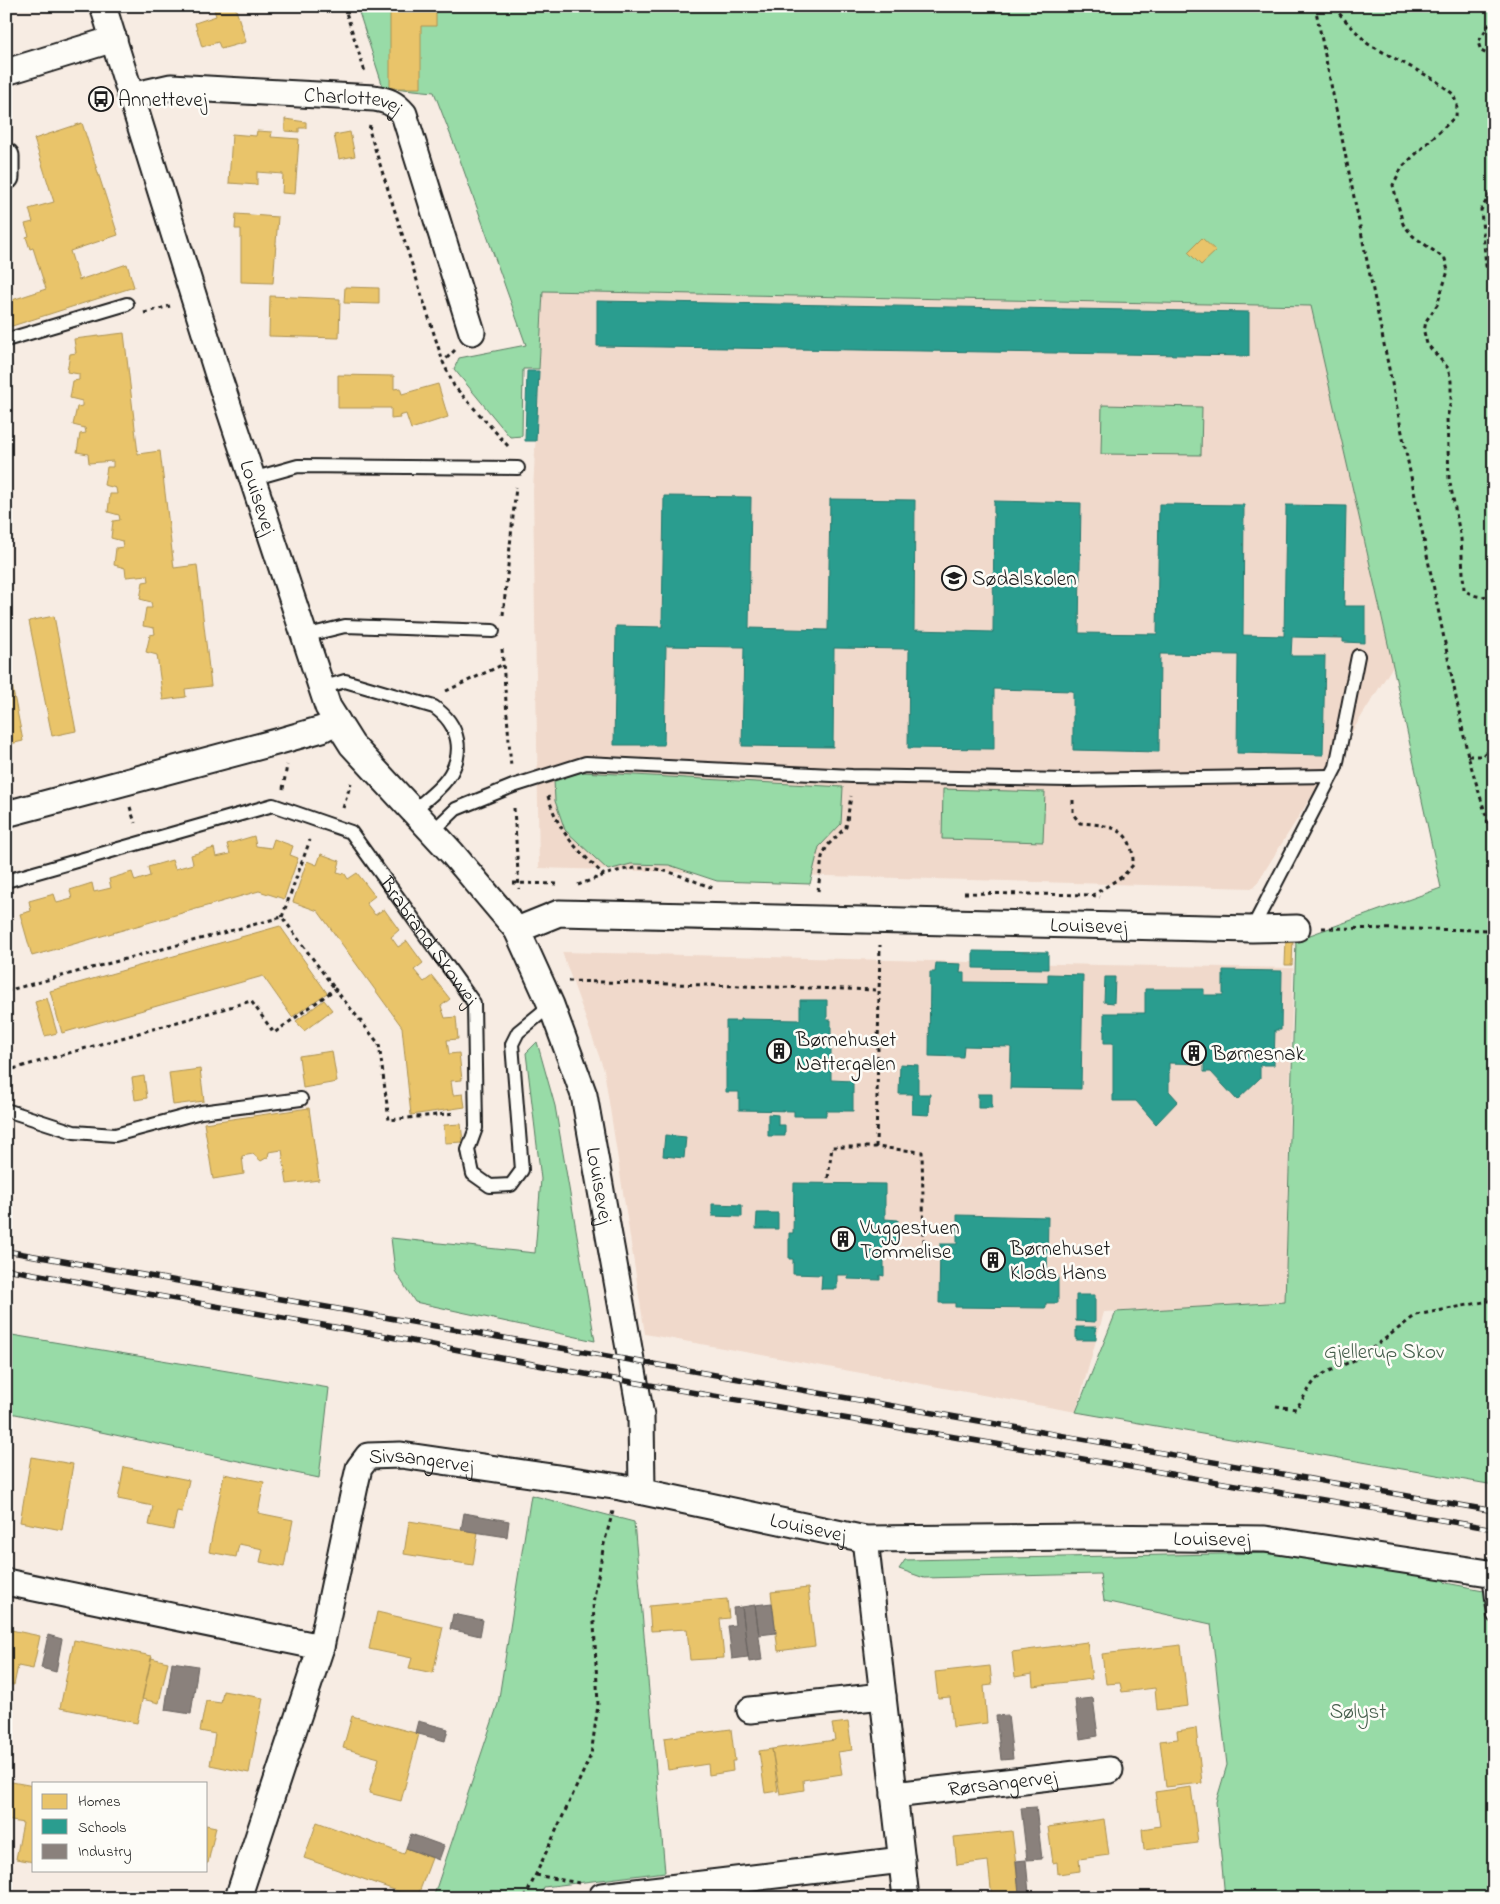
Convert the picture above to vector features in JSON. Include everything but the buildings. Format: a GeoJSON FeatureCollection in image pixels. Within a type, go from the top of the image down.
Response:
{"type":"FeatureCollection","features":[{"type":"Feature","properties":{"kind":"street","name":"Louisevej"},"geometry":{"type":"LineString","coordinates":[[104,6],[194,299],[321,688],[337,721],[352,745],[432,832],[517,930],[547,997],[584,1095],[641,1416],[631,1489],[865,1539],[1088,1536],[1265,1539],[1489,1573]]}},
{"type":"Feature","properties":{"kind":"street"},"geometry":{"type":"LineString","coordinates":[[6,72],[114,39]]}},
{"type":"Feature","properties":{"kind":"street","name":"Charlottevej"},"geometry":{"type":"LineString","coordinates":[[131,96],[171,87],[374,98],[397,105],[404,114],[472,332]]}},
{"type":"Feature","properties":{"kind":"street"},"geometry":{"type":"LineString","coordinates":[[6,156],[6,177]]}},
{"type":"Feature","properties":{"kind":"street"},"geometry":{"type":"LineString","coordinates":[[6,814],[280,741],[322,729],[337,721]]}},
{"type":"Feature","properties":{"kind":"street","name":"Louisevej"},"geometry":{"type":"LineString","coordinates":[[517,930],[559,913],[1252,929],[1297,928]]}},
{"type":"Feature","properties":{"kind":"street","name":"Sivsangervej"},"geometry":{"type":"LineString","coordinates":[[238,1898],[321,1647],[359,1468],[368,1456],[402,1455],[631,1489]]}},
{"type":"Feature","properties":{"kind":"street"},"geometry":{"type":"LineString","coordinates":[[865,1539],[906,1898]]}},
{"type":"Feature","properties":{"kind":"street"},"geometry":{"type":"LineString","coordinates":[[6,1582],[321,1647]]}},
{"type":"Feature","properties":{"kind":"street"},"geometry":{"type":"LineString","coordinates":[[750,1710],[883,1696]]}},
{"type":"Feature","properties":{"kind":"street","name":"Rørsangervej"},"geometry":{"type":"LineString","coordinates":[[894,1794],[1110,1770]]}},
{"type":"Feature","properties":{"kind":"street"},"geometry":{"type":"LineString","coordinates":[[602,1896],[902,1860]]}},
{"type":"Feature","properties":{"kind":"lane"},"geometry":{"type":"LineString","coordinates":[[6,340],[127,304]]}},
{"type":"Feature","properties":{"kind":"lane"},"geometry":{"type":"LineString","coordinates":[[252,478],[298,466],[518,468]]}},
{"type":"Feature","properties":{"kind":"lane"},"geometry":{"type":"LineString","coordinates":[[304,636],[345,626],[493,631]]}},
{"type":"Feature","properties":{"kind":"lane"},"geometry":{"type":"LineString","coordinates":[[1252,929],[1336,767],[1358,656]]}},
{"type":"Feature","properties":{"kind":"lane"},"geometry":{"type":"LineString","coordinates":[[321,688],[346,681],[434,707],[444,714],[457,734],[458,746],[452,772],[413,812]]}},
{"type":"Feature","properties":{"kind":"lane"},"geometry":{"type":"LineString","coordinates":[[432,832],[456,809],[513,786],[586,763],[852,776],[1069,780],[1331,776]]}},
{"type":"Feature","properties":{"kind":"lane","name":"Brabrand Skovvej"},"geometry":{"type":"LineString","coordinates":[[6,881],[273,804],[351,832],[474,1003],[476,1128],[468,1150],[473,1174],[490,1186],[511,1185],[522,1170],[512,1044],[518,1032],[547,997]]}},
{"type":"Feature","properties":{"kind":"lane"},"geometry":{"type":"LineString","coordinates":[[6,1110],[74,1132],[115,1135],[201,1112],[301,1099]]}},
{"type":"Feature","properties":{"kind":"lane"},"geometry":{"type":"LineString","coordinates":[[1489,1573],[1494,1616]]}},
{"type":"Feature","properties":{"kind":"path"},"geometry":{"type":"LineString","coordinates":[[344,6],[374,98],[369,130],[443,362],[454,386],[507,443],[518,468],[503,622]]}},
{"type":"Feature","properties":{"kind":"path"},"geometry":{"type":"LineString","coordinates":[[1315,6],[1468,756],[1494,842]]}},
{"type":"Feature","properties":{"kind":"path"},"geometry":{"type":"LineString","coordinates":[[1338,6],[1338,12],[1368,44],[1435,80],[1453,94],[1457,105],[1456,116],[1402,167],[1393,185],[1404,224],[1412,236],[1445,259],[1448,271],[1436,305],[1426,321],[1424,332],[1427,344],[1448,368],[1451,380],[1451,401],[1447,418],[1449,478],[1461,539],[1464,590],[1472,595],[1483,597],[1494,593]]}},
{"type":"Feature","properties":{"kind":"path"},"geometry":{"type":"LineString","coordinates":[[1494,17],[1478,42],[1482,51],[1494,57]]}},
{"type":"Feature","properties":{"kind":"path"},"geometry":{"type":"LineString","coordinates":[[1494,187],[1481,210],[1486,266],[1494,282]]}},
{"type":"Feature","properties":{"kind":"path"},"geometry":{"type":"LineString","coordinates":[[127,304],[140,314],[194,299]]}},
{"type":"Feature","properties":{"kind":"path"},"geometry":{"type":"LineString","coordinates":[[443,362],[472,332]]}},
{"type":"Feature","properties":{"kind":"path"},"geometry":{"type":"LineString","coordinates":[[502,647],[519,883],[517,930]]}},
{"type":"Feature","properties":{"kind":"path"},"geometry":{"type":"LineString","coordinates":[[420,703],[502,665]]}},
{"type":"Feature","properties":{"kind":"path"},"geometry":{"type":"LineString","coordinates":[[1468,756],[1482,756],[1494,745]]}},
{"type":"Feature","properties":{"kind":"path"},"geometry":{"type":"LineString","coordinates":[[283,788],[286,773]]}},
{"type":"Feature","properties":{"kind":"path"},"geometry":{"type":"LineString","coordinates":[[818,891],[819,871],[824,852],[827,846],[846,827],[851,800],[852,776]]}},
{"type":"Feature","properties":{"kind":"path"},"geometry":{"type":"LineString","coordinates":[[543,777],[558,825],[563,834],[605,875]]}},
{"type":"Feature","properties":{"kind":"path"},"geometry":{"type":"LineString","coordinates":[[1069,780],[1073,795],[1073,814],[1080,823],[1113,828],[1125,835],[1132,845],[1133,865],[1123,876],[1092,895]]}},
{"type":"Feature","properties":{"kind":"path"},"geometry":{"type":"LineString","coordinates":[[344,807],[349,788]]}},
{"type":"Feature","properties":{"kind":"path"},"geometry":{"type":"LineString","coordinates":[[131,810],[136,826]]}},
{"type":"Feature","properties":{"kind":"path"},"geometry":{"type":"LineString","coordinates":[[282,917],[317,820]]}},
{"type":"Feature","properties":{"kind":"path"},"geometry":{"type":"LineString","coordinates":[[282,917],[335,990],[379,1044],[389,1120],[476,1111]]}},
{"type":"Feature","properties":{"kind":"path"},"geometry":{"type":"LineString","coordinates":[[6,991],[282,917]]}},
{"type":"Feature","properties":{"kind":"path"},"geometry":{"type":"LineString","coordinates":[[876,1147],[880,921]]}},
{"type":"Feature","properties":{"kind":"path"},"geometry":{"type":"LineString","coordinates":[[547,997],[568,981],[879,990]]}},
{"type":"Feature","properties":{"kind":"path"},"geometry":{"type":"LineString","coordinates":[[6,1071],[251,1001],[274,1032],[335,990]]}},
{"type":"Feature","properties":{"kind":"path"},"geometry":{"type":"LineString","coordinates":[[828,1178],[832,1147],[876,1147],[922,1152],[924,1244],[936,1252]]}},
{"type":"Feature","properties":{"kind":"path"},"geometry":{"type":"LineString","coordinates":[[1276,1406],[1296,1409],[1315,1380],[1325,1373],[1361,1357],[1416,1316],[1494,1300]]}},
{"type":"Feature","properties":{"kind":"path"},"geometry":{"type":"LineString","coordinates":[[525,1898],[591,1755],[598,1705],[593,1603],[604,1544],[631,1489]]}},
{"type":"Feature","properties":{"kind":"path"},"geometry":{"type":"LineString","coordinates":[[536,1875],[576,1882],[602,1896]]}},
{"type":"Feature","properties":{"kind":"shaded area","name":"Sødalskolen"},"geometry":{"type":"Polygon","coordinates":[[[543,291],[1311,306],[1393,666],[1254,888],[539,868],[533,491],[543,291]]]}},
{"type":"Feature","properties":{"kind":"shaded area"},"geometry":{"type":"Polygon","coordinates":[[[562,952],[1293,968],[1285,1303],[1104,1312],[1076,1412],[645,1334],[604,1070],[562,952]]]}},
{"type":"Feature","properties":{"kind":"green space","name":"Gjellerup Skov"},"geometry":{"type":"Polygon","coordinates":[[[357,6],[1494,6],[1494,1485],[1076,1412],[1116,1312],[1285,1302],[1296,940],[1441,888],[1393,666],[1311,306],[543,291],[539,369],[523,369],[522,436],[510,437],[454,369],[459,358],[526,345],[434,92],[383,87],[357,6]]]}},
{"type":"Feature","properties":{"kind":"green space"},"geometry":{"type":"Polygon","coordinates":[[[1102,405],[1202,407],[1201,455],[1101,454],[1102,405]]]}},
{"type":"Feature","properties":{"kind":"green space"},"geometry":{"type":"Polygon","coordinates":[[[582,772],[843,787],[841,824],[819,847],[810,884],[717,881],[669,865],[631,864],[608,870],[565,830],[555,801],[554,780],[582,772]]]}},
{"type":"Feature","properties":{"kind":"green space"},"geometry":{"type":"Polygon","coordinates":[[[943,789],[1045,792],[1043,842],[942,839],[943,789]]]}},
{"type":"Feature","properties":{"kind":"green space"},"geometry":{"type":"Polygon","coordinates":[[[537,1042],[555,1106],[595,1341],[415,1302],[395,1271],[391,1238],[535,1253],[541,1179],[526,1053],[537,1042]]]}},
{"type":"Feature","properties":{"kind":"green space"},"geometry":{"type":"Polygon","coordinates":[[[6,1334],[329,1388],[319,1478],[6,1412],[6,1334]]]}},
{"type":"Feature","properties":{"kind":"green space"},"geometry":{"type":"Polygon","coordinates":[[[531,1495],[634,1522],[665,1872],[544,1887],[540,1898],[433,1898],[498,1704],[531,1495]]]}},
{"type":"Feature","properties":{"kind":"green space","name":"Sølyst"},"geometry":{"type":"Polygon","coordinates":[[[1272,1553],[1440,1576],[1446,1583],[1494,1592],[1494,1898],[1225,1898],[1216,1802],[1227,1765],[1211,1624],[1104,1601],[1100,1574],[924,1578],[899,1569],[905,1560],[1272,1553]]]}},
{"type":"Feature","properties":{"kind":"railway"},"geometry":{"type":"LineString","coordinates":[[6,1251],[1494,1511]]}},
{"type":"Feature","properties":{"kind":"railway"},"geometry":{"type":"LineString","coordinates":[[6,1269],[391,1337],[585,1374],[1494,1529]]}},
{"type":"Feature","properties":{"kind":"place","name":"Annettevej"},"geometry":{"type":"Point","coordinates":[101,99]}},
{"type":"Feature","properties":{"kind":"place","name":"Sødalskolen"},"geometry":{"type":"Point","coordinates":[954,578]}},
{"type":"Feature","properties":{"kind":"place","name":"Børnehuset Nattergalen"},"geometry":{"type":"Point","coordinates":[779,1051]}},
{"type":"Feature","properties":{"kind":"place","name":"Børnesnak"},"geometry":{"type":"Point","coordinates":[1194,1053]}},
{"type":"Feature","properties":{"kind":"place","name":"Vuggestuen Tommelise"},"geometry":{"type":"Point","coordinates":[843,1239]}},
{"type":"Feature","properties":{"kind":"place","name":"Børnehuset Klods Hans"},"geometry":{"type":"Point","coordinates":[993,1260]}}]}
